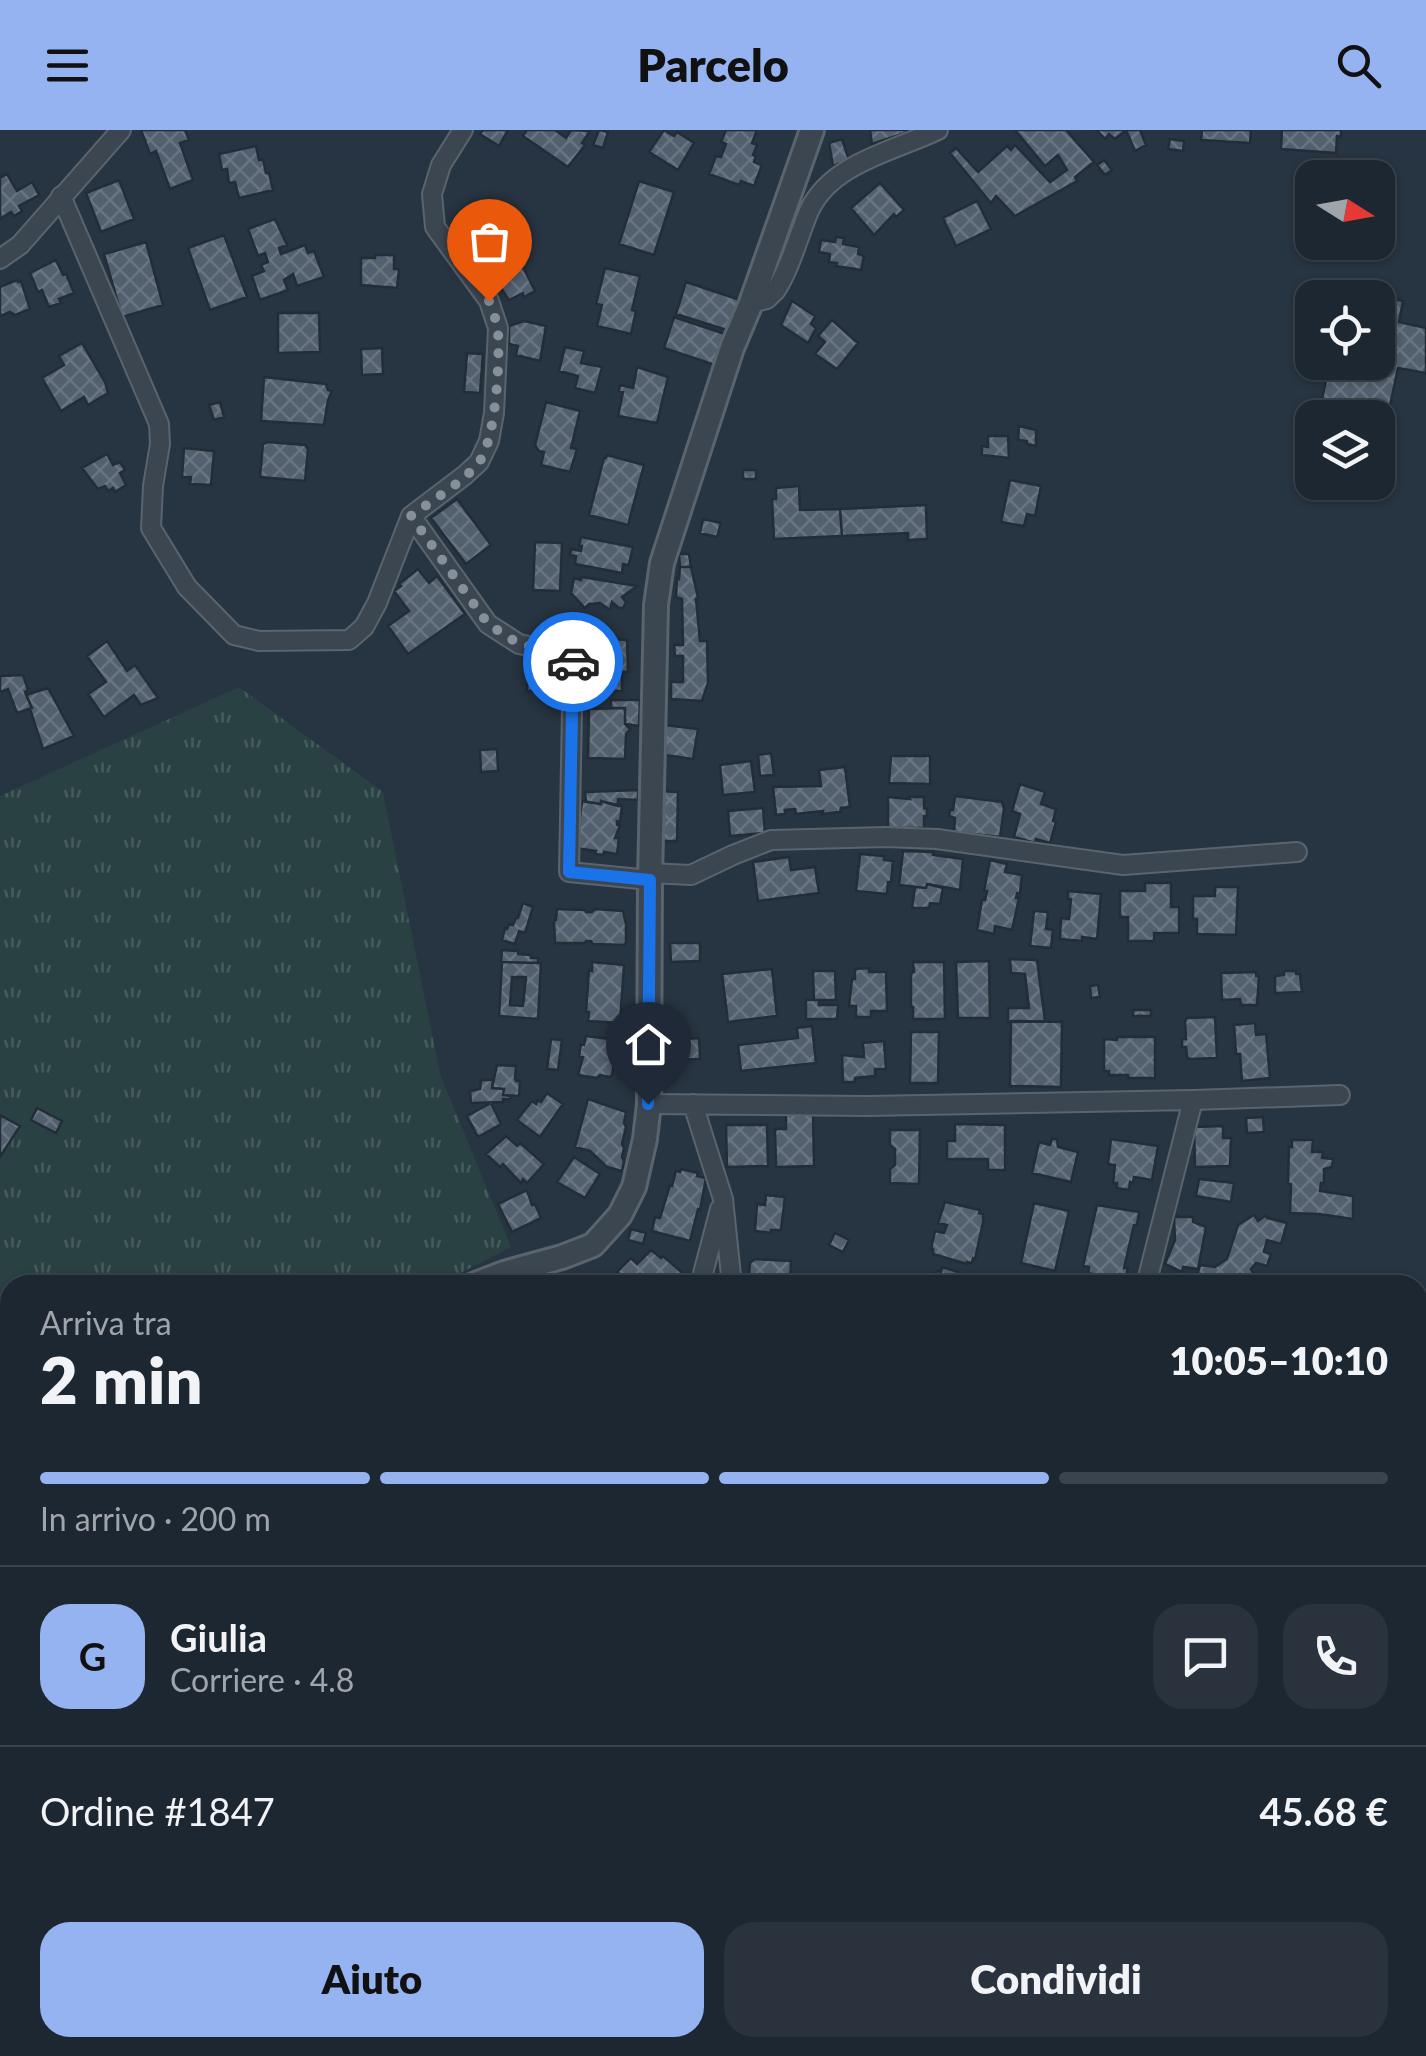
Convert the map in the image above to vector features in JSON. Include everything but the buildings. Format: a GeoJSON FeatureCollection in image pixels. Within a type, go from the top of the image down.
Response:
{"type":"FeatureCollection","features":[{"type":"Feature","properties":{"kind":"street"},"geometry":{"type":"LineString","coordinates":[[0,260],[20,244],[120,130]]}},
{"type":"Feature","properties":{"kind":"street"},"geometry":{"type":"LineString","coordinates":[[61,196],[159,424],[151,528],[187,587],[234,635],[260,641],[349,640],[364,627],[377,603],[411,516],[466,475],[479,462],[490,441],[498,328],[489,301],[435,227],[432,194],[434,179],[462,130]]}},
{"type":"Feature","properties":{"kind":"street"},"geometry":{"type":"LineString","coordinates":[[499,1275],[593,1245],[620,1215],[634,1187],[645,1140],[648,1104],[656,605],[662,563],[732,348],[812,130]]}},
{"type":"Feature","properties":{"kind":"street"},"geometry":{"type":"LineString","coordinates":[[751,302],[768,299],[776,290],[811,207],[824,187],[848,168],[938,130]]}},
{"type":"Feature","properties":{"kind":"street"},"geometry":{"type":"LineString","coordinates":[[411,516],[488,624],[519,644],[573,655],[569,872],[691,875],[771,840],[938,839],[1123,865],[1297,852]]}},
{"type":"Feature","properties":{"kind":"street"},"geometry":{"type":"LineString","coordinates":[[648,1104],[868,1106],[1340,1095]]}},
{"type":"Feature","properties":{"kind":"street"},"geometry":{"type":"LineString","coordinates":[[1149,1275],[1193,1100]]}},
{"type":"Feature","properties":{"kind":"street"},"geometry":{"type":"LineString","coordinates":[[693,1104],[723,1199],[731,1275]]}},
{"type":"Feature","properties":{"kind":"street"},"geometry":{"type":"LineString","coordinates":[[703,1275],[723,1199]]}},
{"type":"Feature","properties":{"kind":"green space"},"geometry":{"type":"Polygon","coordinates":[[[239,687],[383,792],[440,1074],[511,1247],[457,1275],[0,1275],[0,796],[239,687]]]}},
{"type":"Feature","properties":{"kind":"green space"},"geometry":{"type":"Polygon","coordinates":[[[264,1265],[274,1275],[254,1275],[264,1265]]]}},
{"type":"Feature","properties":{"kind":"way so far"},"geometry":{"type":"LineString","coordinates":[[489,301],[498,328],[490,441],[479,462],[466,475],[411,516],[488,624],[519,644],[573,655],[573,662]]}},
{"type":"Feature","properties":{"kind":"route"},"geometry":{"type":"LineString","coordinates":[[573,662],[569,872],[650,880],[648,1104]]}}]}
